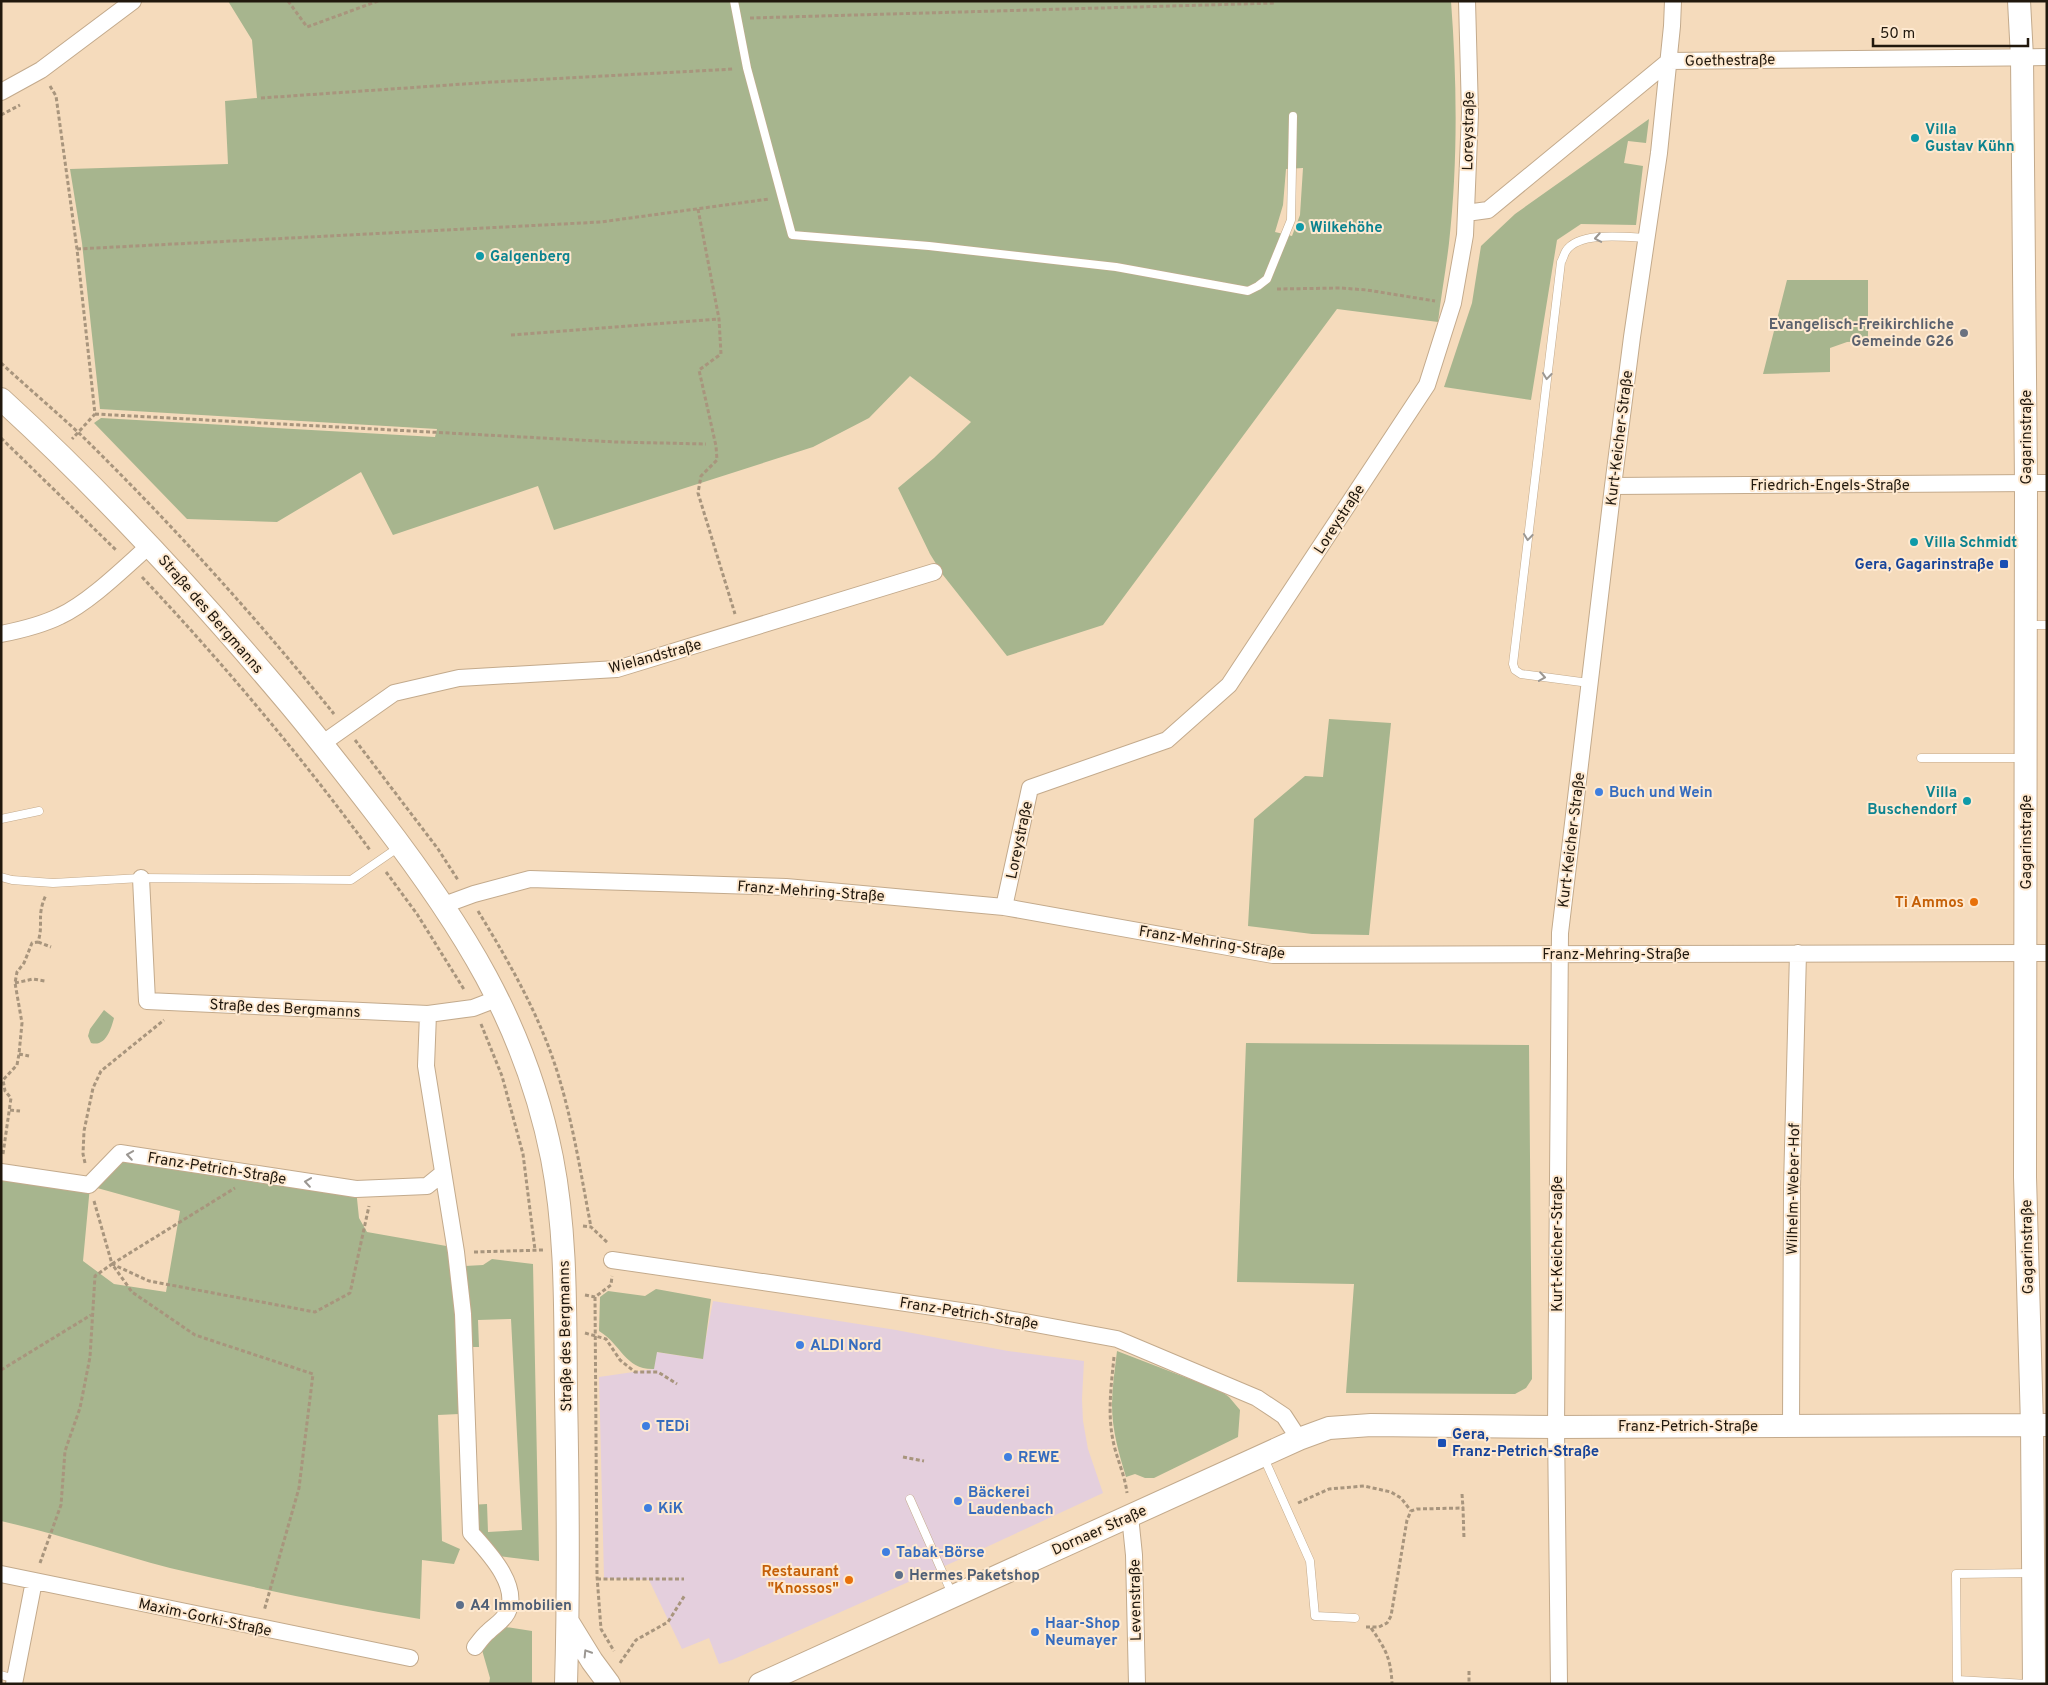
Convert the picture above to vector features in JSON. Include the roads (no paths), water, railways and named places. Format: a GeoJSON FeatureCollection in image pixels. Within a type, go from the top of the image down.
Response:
{"type":"FeatureCollection","features":[{"type":"Feature","properties":{"kind":"street"},"geometry":{"type":"LineString","coordinates":[[1,92],[41,70],[133,1]]}},
{"type":"Feature","properties":{"kind":"street","name":"Loreystraße"},"geometry":{"type":"LineString","coordinates":[[1004,908],[1030,788],[1167,740],[1229,685],[1426,385],[1453,303],[1465,235],[1470,113],[1467,1]]}},
{"type":"Feature","properties":{"kind":"street","name":"Kurt-Keicher-Straße"},"geometry":{"type":"LineString","coordinates":[[1559,1684],[1556,1427],[1560,933],[1613,486],[1659,153],[1669,61],[1673,1]]}},
{"type":"Feature","properties":{"kind":"street","name":"Gagarinstraße"},"geometry":{"type":"LineString","coordinates":[[2019,1],[2036,483],[2036,625],[2025,758],[2036,953],[2025,1177],[2039,1425],[2033,1573],[2034,1684]]}},
{"type":"Feature","properties":{"kind":"street","name":"Goethestraße"},"geometry":{"type":"LineString","coordinates":[[1466,213],[1488,210],[1669,61],[2047,57]]}},
{"type":"Feature","properties":{"kind":"street","name":"Straße des Bergmanns"},"geometry":{"type":"LineString","coordinates":[[1,399],[59,452],[150,545],[238,643],[323,743],[444,905],[475,954],[499,998],[516,1038],[539,1107],[552,1157],[563,1250],[568,1622],[566,1684]]}},
{"type":"Feature","properties":{"kind":"street","name":"Friedrich-Engels-Straße"},"geometry":{"type":"LineString","coordinates":[[1613,486],[2036,483]]}},
{"type":"Feature","properties":{"kind":"street"},"geometry":{"type":"LineString","coordinates":[[1,634],[20,630],[60,616],[86,599],[150,545]]}},
{"type":"Feature","properties":{"kind":"street","name":"Wielandstraße"},"geometry":{"type":"LineString","coordinates":[[323,743],[394,693],[459,678],[617,669],[934,572]]}},
{"type":"Feature","properties":{"kind":"street","name":"Straße des Bergmanns"},"geometry":{"type":"LineString","coordinates":[[141,878],[147,1001],[428,1014],[473,1008],[499,998]]}},
{"type":"Feature","properties":{"kind":"street","name":"Franz-Mehring-Straße"},"geometry":{"type":"LineString","coordinates":[[444,905],[474,894],[530,879],[786,887],[1004,908],[1273,955],[2036,953]]}},
{"type":"Feature","properties":{"kind":"street","name":"Wilhelm-Weber-Hof"},"geometry":{"type":"LineString","coordinates":[[1791,1426],[1792,1187],[1798,953]]}},
{"type":"Feature","properties":{"kind":"street"},"geometry":{"type":"LineString","coordinates":[[428,1014],[426,1066],[456,1252],[463,1314],[471,1532],[491,1554],[510,1588],[508,1611],[499,1624],[488,1632],[475,1647]]}},
{"type":"Feature","properties":{"kind":"street","name":"Franz-Petrich-Straße"},"geometry":{"type":"LineString","coordinates":[[1,1172],[89,1186],[120,1154],[356,1189],[427,1186],[443,1173]]}},
{"type":"Feature","properties":{"kind":"street","name":"Franz-Petrich-Straße"},"geometry":{"type":"LineString","coordinates":[[612,1260],[980,1314],[1117,1339],[1258,1398],[1284,1416],[1299,1439]]}},
{"type":"Feature","properties":{"kind":"street","name":"Franz-Petrich-Straße"},"geometry":{"type":"LineString","coordinates":[[1329,1428],[1371,1425],[1556,1427],[2039,1425]]}},
{"type":"Feature","properties":{"kind":"street","name":"Dornaer Straße"},"geometry":{"type":"LineString","coordinates":[[760,1684],[1263,1455],[1329,1428]]}},
{"type":"Feature","properties":{"kind":"street","name":"Levenstraße"},"geometry":{"type":"LineString","coordinates":[[1130,1516],[1134,1555],[1136,1684]]}},
{"type":"Feature","properties":{"kind":"street","name":"Maxim-Gorki-Straße"},"geometry":{"type":"LineString","coordinates":[[1,1574],[410,1658]]}},
{"type":"Feature","properties":{"kind":"street"},"geometry":{"type":"LineString","coordinates":[[10,1679],[34,1581]]}},
{"type":"Feature","properties":{"kind":"street"},"geometry":{"type":"LineString","coordinates":[[568,1622],[609,1683]]}},
{"type":"Feature","properties":{"kind":"lane"},"geometry":{"type":"LineString","coordinates":[[734,1],[747,68],[792,235],[928,246],[1116,268],[1248,291],[1267,279],[1291,220],[1293,116]]}},
{"type":"Feature","properties":{"kind":"lane"},"geometry":{"type":"LineString","coordinates":[[1589,683],[1521,674],[1514,670],[1513,664],[1561,262],[1566,250],[1578,242],[1602,236],[1646,238]]}},
{"type":"Feature","properties":{"kind":"lane"},"geometry":{"type":"LineString","coordinates":[[1921,758],[2025,758]]}},
{"type":"Feature","properties":{"kind":"lane"},"geometry":{"type":"LineString","coordinates":[[1,819],[39,811]]}},
{"type":"Feature","properties":{"kind":"lane"},"geometry":{"type":"LineString","coordinates":[[1,877],[12,880],[53,883],[141,878],[351,880],[401,846]]}},
{"type":"Feature","properties":{"kind":"lane"},"geometry":{"type":"LineString","coordinates":[[1263,1455],[1310,1562],[1315,1616],[1355,1618]]}},
{"type":"Feature","properties":{"kind":"lane"},"geometry":{"type":"LineString","coordinates":[[910,1499],[953,1596]]}},
{"type":"Feature","properties":{"kind":"lane"},"geometry":{"type":"LineString","coordinates":[[2028,1684],[1957,1680],[1956,1574],[2033,1573]]}},
{"type":"Feature","properties":{"kind":"place","name":"Villa Gustav Kühn"},"geometry":{"type":"Point","coordinates":[1915,138]}},
{"type":"Feature","properties":{"kind":"place","name":"Wilkehöhe"},"geometry":{"type":"Point","coordinates":[1300,227]}},
{"type":"Feature","properties":{"kind":"place","name":"Galgenberg"},"geometry":{"type":"Point","coordinates":[480,256]}},
{"type":"Feature","properties":{"kind":"place","name":"Evangelisch-Freikirchliche Gemeinde G26"},"geometry":{"type":"Point","coordinates":[1964,333]}},
{"type":"Feature","properties":{"kind":"place","name":"Villa Schmidt"},"geometry":{"type":"Point","coordinates":[1914,542]}},
{"type":"Feature","properties":{"kind":"place","name":"Gera, Gagarinstraße"},"geometry":{"type":"Point","coordinates":[2004,564]}},
{"type":"Feature","properties":{"kind":"place","name":"Buch und Wein"},"geometry":{"type":"Point","coordinates":[1599,792]}},
{"type":"Feature","properties":{"kind":"place","name":"Villa Buschendorf"},"geometry":{"type":"Point","coordinates":[1967,801]}},
{"type":"Feature","properties":{"kind":"place","name":"Ti Ammos"},"geometry":{"type":"Point","coordinates":[1974,902]}},
{"type":"Feature","properties":{"kind":"place","name":"ALDI Nord"},"geometry":{"type":"Point","coordinates":[800,1345]}},
{"type":"Feature","properties":{"kind":"place","name":"TEDi"},"geometry":{"type":"Point","coordinates":[646,1426]}},
{"type":"Feature","properties":{"kind":"place","name":"Gera, Franz-Petrich-Straße"},"geometry":{"type":"Point","coordinates":[1442,1443]}},
{"type":"Feature","properties":{"kind":"place","name":"REWE"},"geometry":{"type":"Point","coordinates":[1008,1457]}},
{"type":"Feature","properties":{"kind":"place","name":"Bäckerei Laudenbach"},"geometry":{"type":"Point","coordinates":[958,1501]}},
{"type":"Feature","properties":{"kind":"place","name":"KiK"},"geometry":{"type":"Point","coordinates":[648,1508]}},
{"type":"Feature","properties":{"kind":"place","name":"Tabak-Börse"},"geometry":{"type":"Point","coordinates":[886,1552]}},
{"type":"Feature","properties":{"kind":"place","name":"Hermes Paketshop"},"geometry":{"type":"Point","coordinates":[899,1575]}},
{"type":"Feature","properties":{"kind":"place","name":"Restaurant \"Knossos\""},"geometry":{"type":"Point","coordinates":[849,1580]}},
{"type":"Feature","properties":{"kind":"place","name":"A4 Immobilien"},"geometry":{"type":"Point","coordinates":[460,1605]}},
{"type":"Feature","properties":{"kind":"place","name":"Haar-Shop Neumayer"},"geometry":{"type":"Point","coordinates":[1035,1632]}}]}
